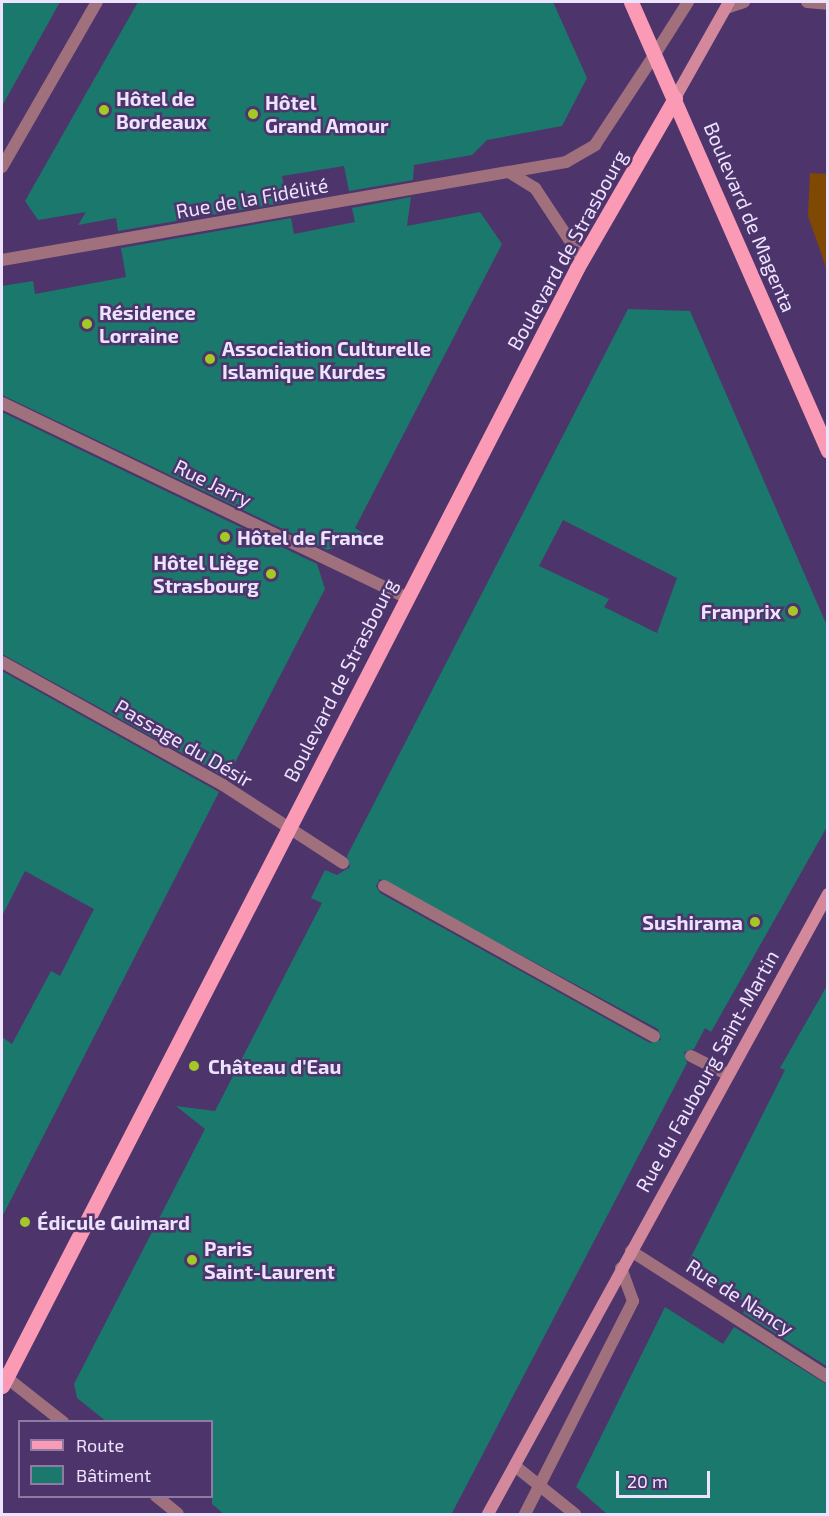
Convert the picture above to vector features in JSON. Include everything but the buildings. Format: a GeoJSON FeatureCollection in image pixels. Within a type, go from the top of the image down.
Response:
{"type":"FeatureCollection","features":[{"type":"Feature","properties":{"kind":"main road","name":"Boulevard de Magenta"},"geometry":{"type":"LineString","coordinates":[[631,2],[828,451]]}},
{"type":"Feature","properties":{"kind":"main road","name":"Boulevard de Strasbourg"},"geometry":{"type":"LineString","coordinates":[[3,1379],[582,259],[727,5]]}},
{"type":"Feature","properties":{"kind":"main road","name":"Rue du Faubourg Saint-Martin"},"geometry":{"type":"LineString","coordinates":[[489,1515],[726,1074],[822,914],[828,894]]}},
{"type":"Feature","properties":{"kind":"street"},"geometry":{"type":"LineString","coordinates":[[2,167],[97,2]]}},
{"type":"Feature","properties":{"kind":"street"},"geometry":{"type":"LineString","coordinates":[[655,54],[688,2]]}},
{"type":"Feature","properties":{"kind":"street"},"geometry":{"type":"LineString","coordinates":[[727,5],[744,2]]}},
{"type":"Feature","properties":{"kind":"street"},"geometry":{"type":"LineString","coordinates":[[807,2],[828,4]]}},
{"type":"Feature","properties":{"kind":"street","name":"Rue de la Fidélité"},"geometry":{"type":"LineString","coordinates":[[2,260],[566,162],[595,145],[655,54]]}},
{"type":"Feature","properties":{"kind":"street"},"geometry":{"type":"LineString","coordinates":[[509,172],[535,188],[582,259]]}},
{"type":"Feature","properties":{"kind":"street","name":"Rue Jarry"},"geometry":{"type":"LineString","coordinates":[[2,403],[407,598]]}},
{"type":"Feature","properties":{"kind":"street","name":"Passage du Désir"},"geometry":{"type":"LineString","coordinates":[[2,662],[223,785],[343,863]]}},
{"type":"Feature","properties":{"kind":"street"},"geometry":{"type":"LineString","coordinates":[[384,886],[654,1036]]}},
{"type":"Feature","properties":{"kind":"street"},"geometry":{"type":"LineString","coordinates":[[691,1056],[726,1074]]}},
{"type":"Feature","properties":{"kind":"street","name":"Rue de Nancy"},"geometry":{"type":"LineString","coordinates":[[630,1251],[828,1377]]}},
{"type":"Feature","properties":{"kind":"street"},"geometry":{"type":"LineString","coordinates":[[525,1515],[633,1301],[621,1268]]}},
{"type":"Feature","properties":{"kind":"street"},"geometry":{"type":"LineString","coordinates":[[3,1379],[60,1420]]}},
{"type":"Feature","properties":{"kind":"street"},"geometry":{"type":"LineString","coordinates":[[515,1466],[575,1515]]}},
{"type":"Feature","properties":{"kind":"street"},"geometry":{"type":"LineString","coordinates":[[157,1498],[178,1515]]}},
{"type":"Feature","properties":{"kind":"shaded area"},"geometry":{"type":"Polygon","coordinates":[[[810,173],[827,174],[827,270],[808,216],[810,173]]]}},
{"type":"Feature","properties":{"kind":"place","name":"Hôtel de Bordeaux"},"geometry":{"type":"Point","coordinates":[104,110]}},
{"type":"Feature","properties":{"kind":"place","name":"Hôtel Grand Amour"},"geometry":{"type":"Point","coordinates":[253,114]}},
{"type":"Feature","properties":{"kind":"place","name":"Résidence Lorraine"},"geometry":{"type":"Point","coordinates":[87,324]}},
{"type":"Feature","properties":{"kind":"place","name":"Association Culturelle Islamique Kurdes"},"geometry":{"type":"Point","coordinates":[210,359]}},
{"type":"Feature","properties":{"kind":"place","name":"Hôtel de France"},"geometry":{"type":"Point","coordinates":[225,537]}},
{"type":"Feature","properties":{"kind":"place","name":"Hôtel Liège Strasbourg"},"geometry":{"type":"Point","coordinates":[271,574]}},
{"type":"Feature","properties":{"kind":"place","name":"Franprix"},"geometry":{"type":"Point","coordinates":[793,611]}},
{"type":"Feature","properties":{"kind":"place","name":"Sushirama"},"geometry":{"type":"Point","coordinates":[755,922]}},
{"type":"Feature","properties":{"kind":"place","name":"Château d'Eau"},"geometry":{"type":"Point","coordinates":[194,1066]}},
{"type":"Feature","properties":{"kind":"place","name":"Édicule Guimard"},"geometry":{"type":"Point","coordinates":[25,1222]}},
{"type":"Feature","properties":{"kind":"place","name":"Paris Saint-Laurent"},"geometry":{"type":"Point","coordinates":[192,1260]}}]}
